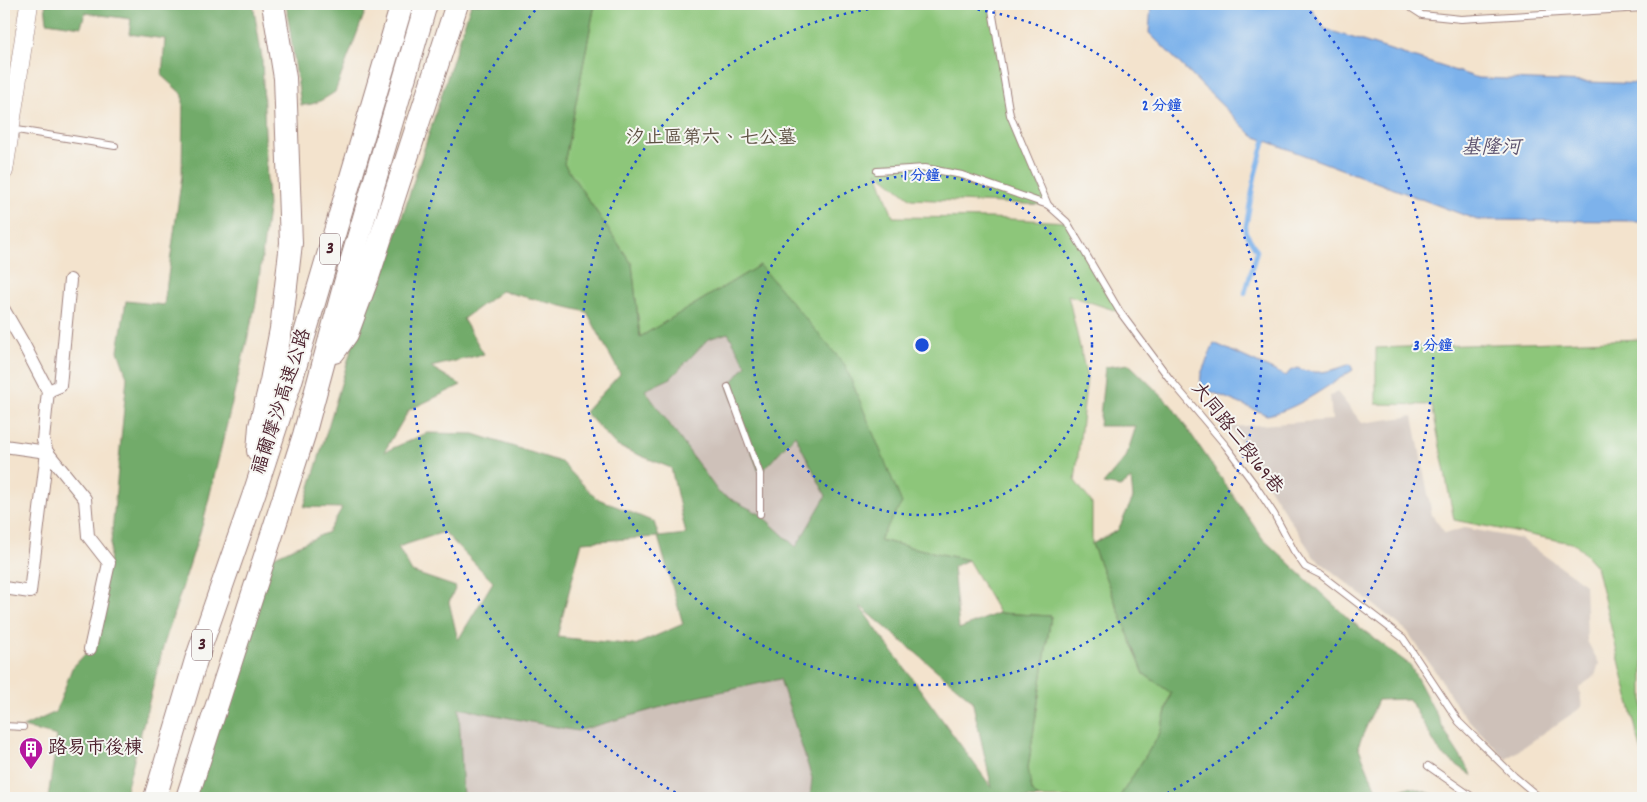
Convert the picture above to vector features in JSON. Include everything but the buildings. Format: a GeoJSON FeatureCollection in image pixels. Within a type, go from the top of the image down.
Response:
{"type":"FeatureCollection","features":[{"type":"Feature","properties":{"kind":"highway"},"geometry":{"type":"LineString","coordinates":[[254,494],[260,426],[281,329],[291,243],[285,78],[273,4]]}},
{"type":"Feature","properties":{"kind":"highway","name":"福爾摩沙高速公路"},"geometry":{"type":"LineString","coordinates":[[156,798],[196,660],[291,381],[402,4]]}},
{"type":"Feature","properties":{"kind":"highway","name":"福爾摩沙高速公路"},"geometry":{"type":"LineString","coordinates":[[187,798],[304,435],[426,4]]}},
{"type":"Feature","properties":{"kind":"highway"},"geometry":{"type":"LineString","coordinates":[[322,369],[347,334],[457,4]]}},
{"type":"Feature","properties":{"kind":"street"},"geometry":{"type":"LineString","coordinates":[[4,171],[28,4]]}},
{"type":"Feature","properties":{"kind":"street"},"geometry":{"type":"LineString","coordinates":[[48,392],[60,386],[70,280]]}},
{"type":"Feature","properties":{"kind":"street"},"geometry":{"type":"LineString","coordinates":[[4,310],[48,392],[43,440],[48,452],[86,499],[88,536],[109,563],[90,649]]}},
{"type":"Feature","properties":{"kind":"street"},"geometry":{"type":"LineString","coordinates":[[4,446],[48,452]]}},
{"type":"Feature","properties":{"kind":"street"},"geometry":{"type":"LineString","coordinates":[[4,588],[30,592],[48,452]]}},
{"type":"Feature","properties":{"kind":"lane"},"geometry":{"type":"LineString","coordinates":[[991,4],[1010,115],[1048,205]]}},
{"type":"Feature","properties":{"kind":"lane"},"geometry":{"type":"LineString","coordinates":[[1405,4],[1422,15],[1461,18],[1643,8]]}},
{"type":"Feature","properties":{"kind":"lane"},"geometry":{"type":"LineString","coordinates":[[10,129],[115,146]]}},
{"type":"Feature","properties":{"kind":"lane","name":"大同路二段169巷"},"geometry":{"type":"LineString","coordinates":[[877,171],[925,168],[962,175],[1048,205],[1067,222],[1120,312],[1163,370],[1255,484],[1274,514],[1294,552],[1305,567],[1321,575],[1403,638],[1459,722],[1514,776],[1540,798]]}},
{"type":"Feature","properties":{"kind":"lane"},"geometry":{"type":"LineString","coordinates":[[728,387],[760,474],[760,514]]}},
{"type":"Feature","properties":{"kind":"lane"},"geometry":{"type":"LineString","coordinates":[[4,726],[22,727]]}},
{"type":"Feature","properties":{"kind":"lane"},"geometry":{"type":"LineString","coordinates":[[1428,766],[1474,798]]}},
{"type":"Feature","properties":{"kind":"shaded area"},"geometry":{"type":"Polygon","coordinates":[[[728,333],[747,365],[761,474],[795,435],[826,496],[796,548],[760,514],[719,493],[645,389],[671,378],[708,339],[728,333]]]}},
{"type":"Feature","properties":{"kind":"shaded area"},"geometry":{"type":"Polygon","coordinates":[[[1337,392],[1362,423],[1413,416],[1432,515],[1445,533],[1465,528],[1521,539],[1585,584],[1587,641],[1599,663],[1595,676],[1579,687],[1582,707],[1506,759],[1460,711],[1442,681],[1407,631],[1314,557],[1230,427],[1332,420],[1330,396],[1337,392]]]}},
{"type":"Feature","properties":{"kind":"shaded area"},"geometry":{"type":"Polygon","coordinates":[[[780,679],[812,778],[810,798],[462,798],[459,708],[577,731],[697,697],[780,679]]]}},
{"type":"Feature","properties":{"kind":"green space"},"geometry":{"type":"Polygon","coordinates":[[[45,4],[253,4],[262,58],[268,209],[256,303],[203,523],[164,644],[124,798],[48,798],[57,736],[23,727],[56,712],[72,668],[90,649],[109,563],[127,377],[118,351],[126,301],[164,305],[182,175],[183,95],[162,76],[165,39],[129,34],[131,19],[85,13],[81,27],[47,22],[45,4]]]}},
{"type":"Feature","properties":{"kind":"green space"},"geometry":{"type":"Polygon","coordinates":[[[286,4],[368,4],[335,92],[319,102],[301,105],[286,4]]]}},
{"type":"Feature","properties":{"kind":"green space"},"geometry":{"type":"Polygon","coordinates":[[[471,4],[595,4],[564,164],[632,264],[640,337],[760,265],[845,365],[902,503],[879,540],[968,560],[953,567],[959,629],[999,613],[1051,616],[1028,768],[1032,791],[1039,798],[810,798],[812,778],[780,679],[697,697],[577,731],[459,708],[463,798],[190,798],[257,564],[328,532],[342,508],[304,507],[362,314],[381,282],[471,4]],[[501,291],[463,319],[484,354],[431,367],[461,385],[409,410],[384,452],[427,433],[474,434],[561,462],[596,498],[654,522],[659,537],[686,534],[671,468],[617,446],[585,412],[620,374],[587,312],[501,291]],[[728,333],[708,339],[671,378],[645,390],[719,493],[760,514],[796,547],[826,496],[795,435],[760,474],[728,387],[746,365],[728,333]],[[444,532],[398,547],[412,572],[456,587],[449,602],[458,640],[493,582],[444,532]],[[658,537],[582,542],[557,637],[635,645],[683,624],[658,537]],[[860,606],[860,607],[992,788],[972,700],[860,606]]]}},
{"type":"Feature","properties":{"kind":"green space","name":"汐止區第六、七公墓"},"geometry":{"type":"Polygon","coordinates":[[[595,4],[991,4],[1010,115],[1048,205],[911,199],[877,172],[893,217],[991,218],[1067,222],[1120,312],[1068,295],[1087,378],[1075,481],[1092,503],[1092,544],[1144,674],[1171,692],[1160,733],[1119,798],[1039,798],[1032,791],[1028,768],[1051,616],[999,613],[968,560],[879,540],[760,265],[640,337],[632,264],[564,164],[595,4]]]}},
{"type":"Feature","properties":{"kind":"green space"},"geometry":{"type":"Polygon","coordinates":[[[1643,339],[1643,758],[1596,566],[1576,544],[1454,520],[1432,405],[1376,404],[1376,348],[1643,339]]]}},
{"type":"Feature","properties":{"kind":"green space"},"geometry":{"type":"Polygon","coordinates":[[[1129,364],[1171,405],[1263,539],[1351,621],[1410,665],[1451,742],[1473,776],[1441,754],[1409,699],[1378,700],[1358,746],[1379,797],[1409,787],[1441,798],[1119,798],[1160,733],[1171,693],[1144,674],[1092,544],[1118,530],[1133,498],[1131,479],[1120,487],[1103,484],[1126,457],[1136,426],[1099,426],[1105,367],[1129,364]]]}},
{"type":"Feature","properties":{"kind":"water","name":"基隆河"},"geometry":{"type":"Polygon","coordinates":[[[1151,4],[1308,4],[1325,29],[1478,78],[1643,84],[1643,221],[1477,220],[1253,136],[1149,33],[1151,4]]]}},
{"type":"Feature","properties":{"kind":"water"},"geometry":{"type":"Polygon","coordinates":[[[1214,343],[1286,376],[1290,371],[1297,368],[1311,372],[1324,372],[1350,364],[1353,370],[1301,403],[1267,415],[1200,387],[1201,374],[1214,343]]]}},
{"type":"Feature","properties":{"kind":"waterway"},"geometry":{"type":"LineString","coordinates":[[1245,293],[1257,251],[1245,231],[1255,176],[1266,135]]}},
{"type":"Feature","properties":{"kind":"place","name":"路易市後棟"},"geometry":{"type":"Point","coordinates":[31,770]}}]}
